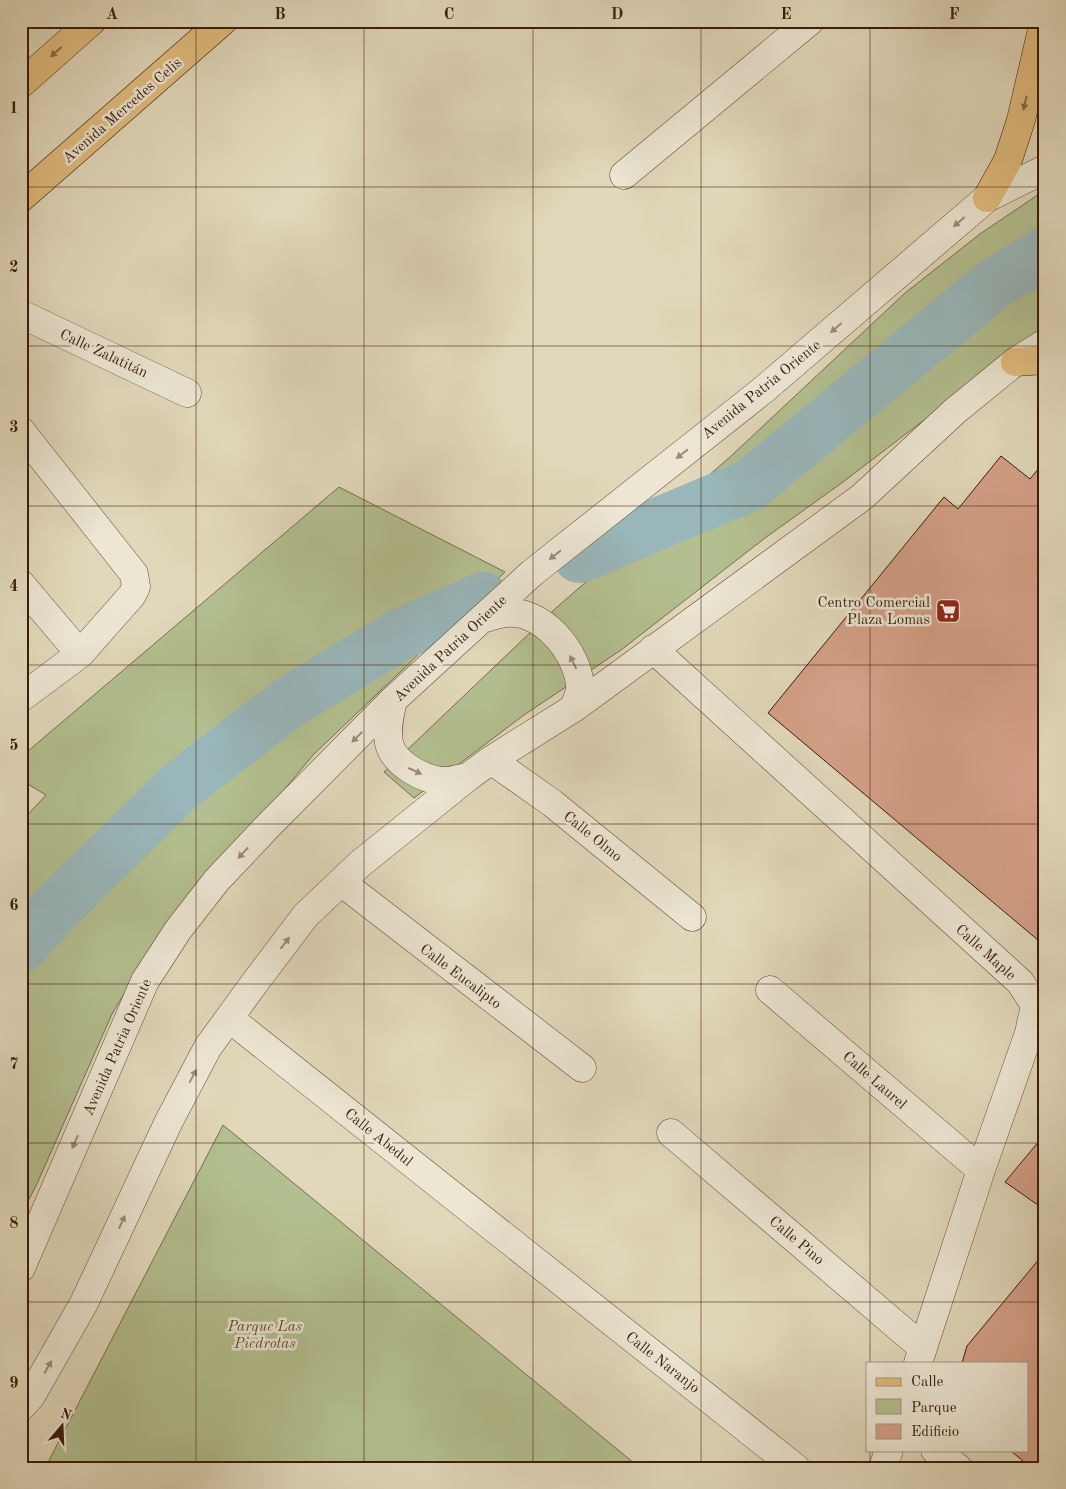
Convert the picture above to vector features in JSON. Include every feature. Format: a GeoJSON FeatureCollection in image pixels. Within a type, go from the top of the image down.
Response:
{"type":"FeatureCollection","features":[{"type":"Feature","properties":{"kind":"main road"},"geometry":{"type":"LineString","coordinates":[[21,84],[92,21]]}},
{"type":"Feature","properties":{"kind":"main road","name":"Avenida Mercedes Celis"},"geometry":{"type":"LineString","coordinates":[[21,198],[223,21]]}},
{"type":"Feature","properties":{"kind":"main road"},"geometry":{"type":"LineString","coordinates":[[987,198],[1008,160],[1022,120],[1044,21]]}},
{"type":"Feature","properties":{"kind":"main road"},"geometry":{"type":"LineString","coordinates":[[1015,362],[1045,360]]}},
{"type":"Feature","properties":{"kind":"street"},"geometry":{"type":"LineString","coordinates":[[624,175],[810,21]]}},
{"type":"Feature","properties":{"kind":"street","name":"Avenida Patria Oriente"},"geometry":{"type":"LineString","coordinates":[[21,1268],[145,981],[178,930],[217,880],[394,700],[532,573],[762,391],[987,198],[1045,169]]}},
{"type":"Feature","properties":{"kind":"street","name":"Calle Zalatitán"},"geometry":{"type":"LineString","coordinates":[[21,314],[187,393]]}},
{"type":"Feature","properties":{"kind":"street"},"geometry":{"type":"LineString","coordinates":[[21,1407],[31,1396],[84,1303],[169,1121],[208,1047],[306,916],[361,863],[468,777],[491,760],[574,708],[862,497],[954,411],[1015,362],[1045,343]]}},
{"type":"Feature","properties":{"kind":"street"},"geometry":{"type":"LineString","coordinates":[[21,431],[134,574],[136,587],[132,595],[80,654],[21,698]]}},
{"type":"Feature","properties":{"kind":"street"},"geometry":{"type":"LineString","coordinates":[[21,584],[80,654]]}},
{"type":"Feature","properties":{"kind":"street"},"geometry":{"type":"LineString","coordinates":[[482,620],[505,613],[523,615],[546,626],[558,637],[577,668],[580,688],[574,708]]}},
{"type":"Feature","properties":{"kind":"street","name":"Calle Maple"},"geometry":{"type":"LineString","coordinates":[[654,649],[1020,982],[1035,1006],[1029,1033],[981,1170],[920,1355]]}},
{"type":"Feature","properties":{"kind":"street"},"geometry":{"type":"LineString","coordinates":[[394,700],[389,720],[389,742],[393,754],[410,770],[429,777],[447,781],[468,777]]}},
{"type":"Feature","properties":{"kind":"street","name":"Calle Olmo"},"geometry":{"type":"LineString","coordinates":[[491,760],[552,803],[692,917]]}},
{"type":"Feature","properties":{"kind":"street","name":"Calle Eucalipto"},"geometry":{"type":"LineString","coordinates":[[341,882],[582,1068]]}},
{"type":"Feature","properties":{"kind":"street","name":"Calle Laurel"},"geometry":{"type":"LineString","coordinates":[[770,990],[981,1170]]}},
{"type":"Feature","properties":{"kind":"street","name":"Calle Abedul"},"geometry":{"type":"LineString","coordinates":[[229,1018],[530,1257]]}},
{"type":"Feature","properties":{"kind":"street","name":"Calle Pino"},"geometry":{"type":"LineString","coordinates":[[671,1133],[920,1355]]}},
{"type":"Feature","properties":{"kind":"street","name":"Calle Naranjo"},"geometry":{"type":"LineString","coordinates":[[530,1257],[796,1468]]}},
{"type":"Feature","properties":{"kind":"street"},"geometry":{"type":"LineString","coordinates":[[883,1468],[888,1452]]}},
{"type":"Feature","properties":{"kind":"street"},"geometry":{"type":"LineString","coordinates":[[938,1452],[958,1468]]}},
{"type":"Feature","properties":{"kind":"green space"},"geometry":{"type":"Polygon","coordinates":[[[1045,190],[1045,337],[966,388],[843,482],[765,538],[621,650],[524,715],[414,798],[384,772],[556,608],[730,457],[905,293],[980,234],[1045,190]]]}},
{"type":"Feature","properties":{"kind":"green space"},"geometry":{"type":"Polygon","coordinates":[[[339,487],[505,572],[313,755],[146,957],[112,1014],[36,1186],[21,1214],[21,822],[46,795],[21,780],[21,757],[339,487]]]}},
{"type":"Feature","properties":{"kind":"green space","name":"Parque Las Piedrotas"},"geometry":{"type":"Polygon","coordinates":[[[223,1125],[640,1468],[45,1468],[223,1125]]]}},
{"type":"Feature","properties":{"kind":"building","name":"Centro Comercial Plaza Lomas"},"geometry":{"type":"Polygon","coordinates":[[[1001,456],[1030,479],[1045,461],[1045,946],[768,713],[944,497],[958,509],[1001,456]]]}},
{"type":"Feature","properties":{"kind":"building"},"geometry":{"type":"Polygon","coordinates":[[[1045,1134],[1045,1210],[1005,1182],[1045,1134]]]}},
{"type":"Feature","properties":{"kind":"building"},"geometry":{"type":"Polygon","coordinates":[[[1045,1252],[1045,1468],[1031,1468],[1012,1452],[1028,1452],[1028,1362],[962,1362],[967,1346],[1045,1252]]]}},
{"type":"Feature","properties":{"kind":"waterway"},"geometry":{"type":"LineString","coordinates":[[579,557],[750,485],[993,285],[1045,253]]}},
{"type":"Feature","properties":{"kind":"waterway"},"geometry":{"type":"LineString","coordinates":[[21,947],[56,908],[178,788],[288,703],[401,634],[483,598]]}},
{"type":"Feature","properties":{"kind":"place","name":"Centro Comercial Plaza Lomas"},"geometry":{"type":"Point","coordinates":[948,611]}}]}
